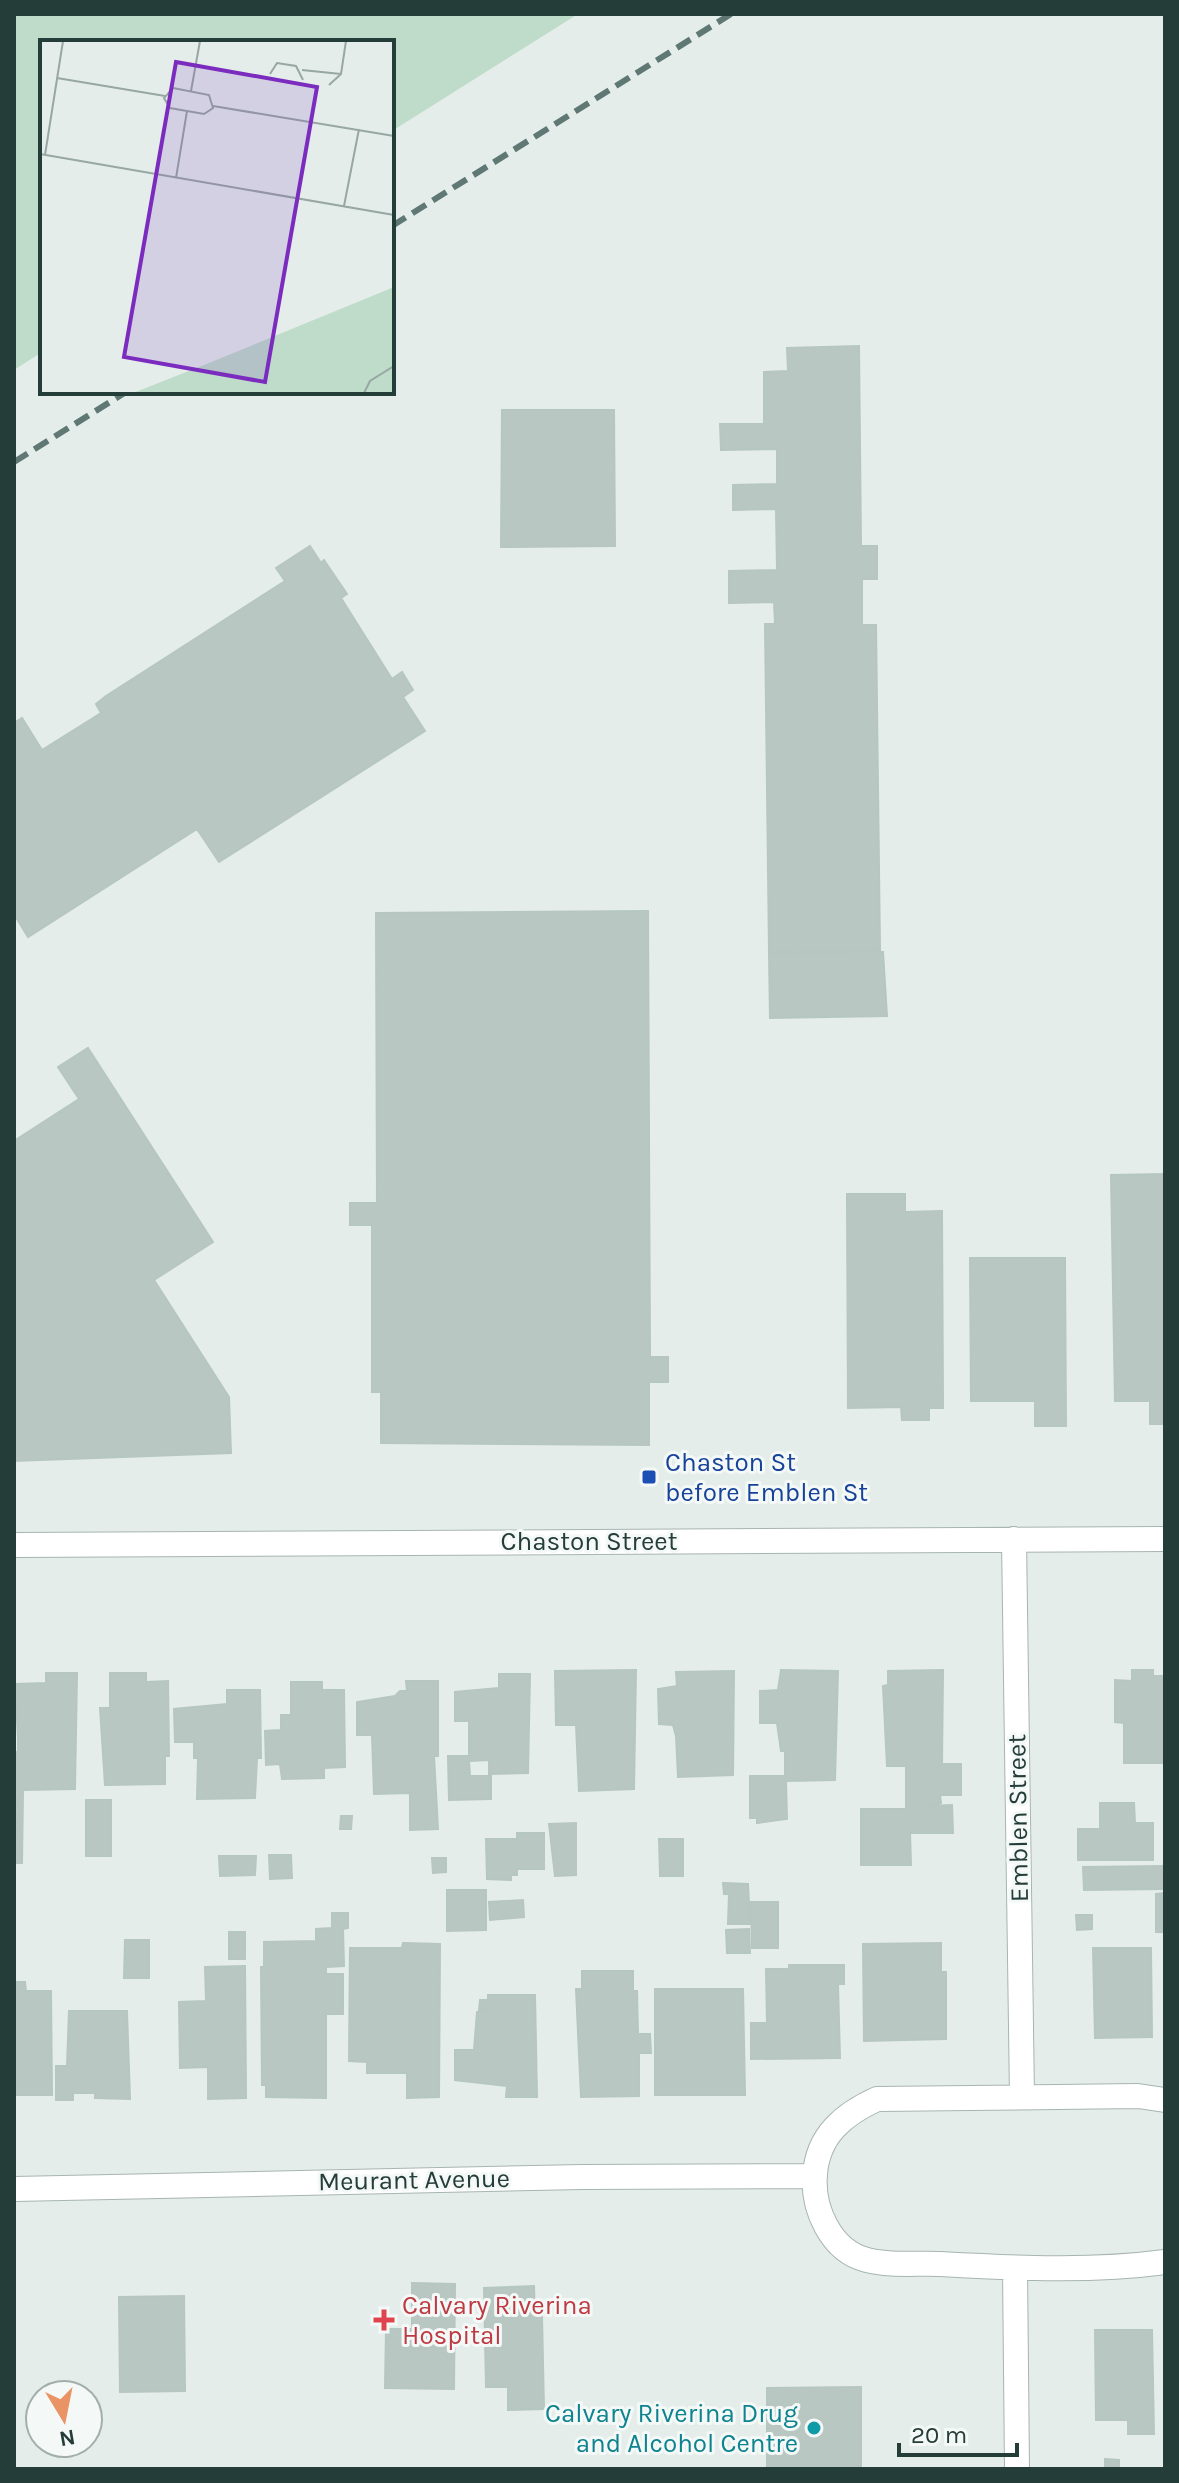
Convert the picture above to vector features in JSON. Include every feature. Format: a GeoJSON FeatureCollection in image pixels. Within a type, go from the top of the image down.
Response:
{"type":"FeatureCollection","features":[{"type":"Feature","properties":{"kind":"street","name":"Emblen Street"},"geometry":{"type":"LineString","coordinates":[[1014,1539],[1022,2097]]}},
{"type":"Feature","properties":{"kind":"street","name":"Chaston Street"},"geometry":{"type":"LineString","coordinates":[[14,1545],[1165,1539]]}},
{"type":"Feature","properties":{"kind":"street"},"geometry":{"type":"LineString","coordinates":[[1165,2100],[1138,2096],[877,2099],[850,2112],[829,2133],[816,2159],[813,2193],[822,2221],[840,2244],[865,2260],[1015,2268],[1135,2266],[1165,2262]]}},
{"type":"Feature","properties":{"kind":"street","name":"Meurant Avenue"},"geometry":{"type":"LineString","coordinates":[[14,2189],[582,2177],[815,2176]]}},
{"type":"Feature","properties":{"kind":"street"},"geometry":{"type":"LineString","coordinates":[[1015,2268],[1017,2469]]}},
{"type":"Feature","properties":{"kind":"green space"},"geometry":{"type":"Polygon","coordinates":[[[14,14],[578,14],[394,130],[394,40],[40,40],[40,353],[14,370],[14,14]]]}},
{"type":"Feature","properties":{"kind":"building"},"geometry":{"type":"Polygon","coordinates":[[[859,346],[861,546],[877,546],[877,579],[862,579],[862,625],[876,625],[880,950],[769,952],[765,624],[775,624],[774,602],[729,603],[729,571],[777,570],[776,509],[733,510],[733,485],[777,484],[777,449],[721,450],[720,424],[764,424],[764,372],[788,371],[787,348],[859,346]]]}},
{"type":"Feature","properties":{"kind":"building"},"geometry":{"type":"Polygon","coordinates":[[[502,410],[614,410],[615,546],[501,547],[502,410]]]}},
{"type":"Feature","properties":{"kind":"building"},"geometry":{"type":"Polygon","coordinates":[[[310,546],[321,563],[324,560],[347,594],[341,598],[392,679],[402,672],[413,690],[403,697],[425,731],[219,862],[197,829],[28,937],[14,914],[14,723],[22,718],[42,750],[101,713],[96,704],[106,696],[285,581],[276,568],[310,546]]]}},
{"type":"Feature","properties":{"kind":"building"},"geometry":{"type":"Polygon","coordinates":[[[648,911],[650,1357],[668,1357],[668,1382],[649,1382],[649,1445],[381,1443],[381,1392],[372,1392],[372,1225],[350,1225],[350,1203],[377,1203],[376,913],[648,911]]]}},
{"type":"Feature","properties":{"kind":"building"},"geometry":{"type":"Polygon","coordinates":[[[883,952],[887,1016],[770,1018],[769,953],[883,952]]]}},
{"type":"Feature","properties":{"kind":"building"},"geometry":{"type":"Polygon","coordinates":[[[88,1048],[213,1242],[154,1280],[229,1397],[231,1453],[14,1461],[14,1141],[79,1099],[58,1067],[88,1048]]]}},
{"type":"Feature","properties":{"kind":"building"},"geometry":{"type":"Polygon","coordinates":[[[1165,1174],[1165,1424],[1150,1424],[1150,1401],[1115,1401],[1111,1175],[1165,1174]]]}},
{"type":"Feature","properties":{"kind":"building"},"geometry":{"type":"Polygon","coordinates":[[[847,1194],[905,1194],[905,1212],[942,1211],[943,1408],[929,1408],[929,1420],[902,1420],[901,1407],[848,1408],[847,1194]]]}},
{"type":"Feature","properties":{"kind":"building"},"geometry":{"type":"Polygon","coordinates":[[[970,1258],[1065,1258],[1066,1426],[1035,1426],[1035,1401],[971,1401],[970,1258]]]}},
{"type":"Feature","properties":{"kind":"building"},"geometry":{"type":"Polygon","coordinates":[[[636,1670],[634,1789],[579,1791],[576,1725],[556,1725],[555,1671],[636,1670]]]}},
{"type":"Feature","properties":{"kind":"building"},"geometry":{"type":"Polygon","coordinates":[[[781,1670],[838,1671],[835,1780],[786,1781],[787,1819],[757,1823],[757,1818],[750,1818],[750,1776],[785,1776],[785,1751],[781,1751],[777,1723],[760,1723],[760,1691],[778,1690],[781,1670]]]}},
{"type":"Feature","properties":{"kind":"building"},"geometry":{"type":"Polygon","coordinates":[[[943,1670],[942,1764],[961,1764],[961,1795],[940,1795],[941,1803],[927,1806],[952,1805],[953,1833],[910,1833],[911,1865],[861,1865],[861,1809],[906,1809],[906,1766],[887,1766],[883,1686],[888,1685],[888,1671],[943,1670]]]}},
{"type":"Feature","properties":{"kind":"building"},"geometry":{"type":"Polygon","coordinates":[[[1132,1670],[1153,1670],[1153,1676],[1165,1676],[1165,1763],[1124,1763],[1124,1723],[1115,1722],[1115,1680],[1132,1681],[1132,1670]]]}},
{"type":"Feature","properties":{"kind":"building"},"geometry":{"type":"Polygon","coordinates":[[[734,1671],[733,1775],[678,1777],[676,1736],[673,1725],[659,1724],[658,1689],[677,1686],[676,1672],[734,1671]]]}},
{"type":"Feature","properties":{"kind":"building"},"geometry":{"type":"Polygon","coordinates":[[[46,1673],[77,1673],[75,1789],[23,1790],[22,1863],[14,1863],[14,1752],[18,1752],[15,1684],[46,1683],[46,1673]]]}},
{"type":"Feature","properties":{"kind":"building"},"geometry":{"type":"Polygon","coordinates":[[[110,1673],[146,1673],[146,1682],[168,1681],[169,1756],[165,1756],[165,1784],[105,1785],[100,1708],[110,1708],[110,1673]]]}},
{"type":"Feature","properties":{"kind":"building"},"geometry":{"type":"Polygon","coordinates":[[[499,1674],[530,1674],[528,1773],[489,1774],[489,1760],[469,1761],[470,1776],[491,1776],[491,1799],[449,1800],[448,1756],[469,1756],[469,1721],[455,1721],[455,1692],[499,1688],[499,1674]]]}},
{"type":"Feature","properties":{"kind":"building"},"geometry":{"type":"Polygon","coordinates":[[[406,1681],[438,1681],[438,1756],[434,1756],[438,1829],[410,1830],[410,1793],[374,1794],[372,1735],[357,1735],[357,1702],[407,1691],[406,1681]]]}},
{"type":"Feature","properties":{"kind":"building"},"geometry":{"type":"Polygon","coordinates":[[[291,1682],[322,1682],[322,1690],[344,1690],[345,1767],[324,1768],[324,1778],[282,1779],[280,1764],[266,1765],[265,1731],[281,1730],[281,1715],[291,1715],[291,1682]]]}},
{"type":"Feature","properties":{"kind":"building"},"geometry":{"type":"Polygon","coordinates":[[[227,1690],[260,1690],[261,1758],[257,1758],[255,1798],[197,1799],[198,1758],[194,1758],[194,1742],[175,1742],[174,1709],[227,1704],[227,1690]]]}},
{"type":"Feature","properties":{"kind":"building"},"geometry":{"type":"Polygon","coordinates":[[[86,1800],[111,1800],[111,1856],[86,1856],[86,1800]]]}},
{"type":"Feature","properties":{"kind":"building"},"geometry":{"type":"Polygon","coordinates":[[[1100,1803],[1134,1803],[1135,1823],[1153,1823],[1153,1860],[1078,1860],[1078,1829],[1100,1829],[1100,1803]]]}},
{"type":"Feature","properties":{"kind":"building"},"geometry":{"type":"Polygon","coordinates":[[[341,1816],[352,1816],[351,1829],[340,1829],[341,1816]]]}},
{"type":"Feature","properties":{"kind":"building"},"geometry":{"type":"Polygon","coordinates":[[[576,1823],[576,1875],[555,1876],[549,1824],[576,1823]]]}},
{"type":"Feature","properties":{"kind":"building"},"geometry":{"type":"Polygon","coordinates":[[[517,1833],[544,1833],[544,1869],[517,1869],[517,1875],[511,1875],[511,1880],[487,1879],[486,1839],[517,1839],[517,1833]]]}},
{"type":"Feature","properties":{"kind":"building"},"geometry":{"type":"Polygon","coordinates":[[[659,1839],[683,1839],[683,1876],[660,1876],[659,1839]]]}},
{"type":"Feature","properties":{"kind":"building"},"geometry":{"type":"Polygon","coordinates":[[[269,1855],[291,1855],[292,1878],[270,1879],[269,1855]]]}},
{"type":"Feature","properties":{"kind":"building"},"geometry":{"type":"Polygon","coordinates":[[[219,1856],[256,1856],[255,1875],[220,1876],[219,1856]]]}},
{"type":"Feature","properties":{"kind":"building"},"geometry":{"type":"Polygon","coordinates":[[[432,1858],[446,1858],[446,1872],[433,1873],[432,1858]]]}},
{"type":"Feature","properties":{"kind":"building"},"geometry":{"type":"Polygon","coordinates":[[[1165,1866],[1165,1889],[1084,1890],[1083,1867],[1165,1866]]]}},
{"type":"Feature","properties":{"kind":"building"},"geometry":{"type":"Polygon","coordinates":[[[723,1883],[748,1884],[750,1924],[728,1924],[729,1894],[724,1894],[723,1883]]]}},
{"type":"Feature","properties":{"kind":"building"},"geometry":{"type":"Polygon","coordinates":[[[447,1890],[486,1890],[486,1930],[447,1931],[447,1890]]]}},
{"type":"Feature","properties":{"kind":"building"},"geometry":{"type":"Polygon","coordinates":[[[1165,1893],[1165,1932],[1156,1932],[1156,1894],[1165,1893]]]}},
{"type":"Feature","properties":{"kind":"building"},"geometry":{"type":"Polygon","coordinates":[[[523,1900],[524,1917],[490,1920],[489,1902],[523,1900]]]}},
{"type":"Feature","properties":{"kind":"building"},"geometry":{"type":"Polygon","coordinates":[[[751,1902],[778,1902],[778,1948],[752,1948],[751,1902]]]}},
{"type":"Feature","properties":{"kind":"building"},"geometry":{"type":"Polygon","coordinates":[[[332,1913],[348,1913],[348,1928],[343,1929],[344,1966],[326,1967],[326,1974],[343,1974],[343,2014],[326,2014],[326,2098],[266,2097],[266,2085],[262,2085],[261,1967],[264,1967],[264,1942],[316,1941],[316,1929],[332,1928],[332,1913]]]}},
{"type":"Feature","properties":{"kind":"building"},"geometry":{"type":"Polygon","coordinates":[[[1076,1915],[1092,1915],[1092,1929],[1077,1930],[1076,1915]]]}},
{"type":"Feature","properties":{"kind":"building"},"geometry":{"type":"Polygon","coordinates":[[[749,1929],[750,1953],[727,1953],[726,1930],[749,1929]]]}},
{"type":"Feature","properties":{"kind":"building"},"geometry":{"type":"Polygon","coordinates":[[[229,1932],[245,1932],[245,1959],[229,1959],[229,1932]]]}},
{"type":"Feature","properties":{"kind":"building"},"geometry":{"type":"Polygon","coordinates":[[[125,1940],[149,1940],[149,1978],[124,1978],[125,1940]]]}},
{"type":"Feature","properties":{"kind":"building"},"geometry":{"type":"Polygon","coordinates":[[[403,1943],[440,1944],[439,2097],[407,2098],[407,2073],[367,2073],[367,2062],[349,2061],[350,1948],[402,1948],[403,1943]]]}},
{"type":"Feature","properties":{"kind":"building"},"geometry":{"type":"Polygon","coordinates":[[[941,1943],[941,1972],[946,1972],[946,2039],[864,2041],[863,1944],[941,1943]]]}},
{"type":"Feature","properties":{"kind":"building"},"geometry":{"type":"Polygon","coordinates":[[[1093,1948],[1151,1948],[1152,2037],[1095,2038],[1093,1948]]]}},
{"type":"Feature","properties":{"kind":"building"},"geometry":{"type":"Polygon","coordinates":[[[789,1965],[844,1965],[844,1984],[838,1984],[840,2058],[751,2059],[751,2023],[767,2023],[766,1969],[789,1969],[789,1965]]]}},
{"type":"Feature","properties":{"kind":"building"},"geometry":{"type":"Polygon","coordinates":[[[245,1966],[246,2098],[208,2099],[208,2067],[180,2068],[179,2002],[206,2001],[205,1967],[245,1966]]]}},
{"type":"Feature","properties":{"kind":"building"},"geometry":{"type":"Polygon","coordinates":[[[582,1971],[633,1971],[633,1991],[637,1991],[638,2034],[650,2034],[651,2053],[639,2053],[639,2096],[581,2097],[576,1989],[582,1989],[582,1971]]]}},
{"type":"Feature","properties":{"kind":"building"},"geometry":{"type":"Polygon","coordinates":[[[14,1982],[25,1982],[26,1991],[51,1991],[52,2095],[14,2095],[14,1982]]]}},
{"type":"Feature","properties":{"kind":"building"},"geometry":{"type":"Polygon","coordinates":[[[655,1989],[743,1989],[745,2095],[655,2095],[655,1989]]]}},
{"type":"Feature","properties":{"kind":"building"},"geometry":{"type":"Polygon","coordinates":[[[488,1995],[535,1995],[537,2097],[506,2097],[507,2086],[455,2080],[455,2050],[474,2050],[477,2012],[489,2010],[479,2010],[480,2000],[488,2000],[488,1995]]]}},
{"type":"Feature","properties":{"kind":"building"},"geometry":{"type":"Polygon","coordinates":[[[69,2011],[127,2011],[130,2099],[95,2098],[95,2093],[73,2093],[73,2100],[56,2100],[56,2066],[67,2066],[69,2011]]]}},
{"type":"Feature","properties":{"kind":"building"},"geometry":{"type":"Polygon","coordinates":[[[412,2283],[455,2284],[454,2389],[385,2388],[386,2329],[412,2329],[412,2283]]]}},
{"type":"Feature","properties":{"kind":"building"},"geometry":{"type":"Polygon","coordinates":[[[534,2286],[535,2316],[542,2316],[544,2409],[508,2410],[508,2387],[486,2387],[484,2288],[534,2286]]]}},
{"type":"Feature","properties":{"kind":"building"},"geometry":{"type":"Polygon","coordinates":[[[184,2296],[185,2391],[120,2392],[119,2297],[184,2296]]]}},
{"type":"Feature","properties":{"kind":"building"},"geometry":{"type":"Polygon","coordinates":[[[1095,2330],[1152,2330],[1154,2434],[1128,2434],[1128,2420],[1096,2420],[1095,2330]]]}},
{"type":"Feature","properties":{"kind":"building","name":"Calvary Riverina Drug and Alcohol Centre"},"geometry":{"type":"Polygon","coordinates":[[[861,2387],[861,2469],[767,2469],[767,2388],[861,2387]]]}},
{"type":"Feature","properties":{"kind":"building"},"geometry":{"type":"Polygon","coordinates":[[[1105,2459],[1119,2460],[1119,2469],[1105,2469],[1105,2459]]]}},
{"type":"Feature","properties":{"kind":"railway"},"geometry":{"type":"LineString","coordinates":[[394,225],[731,14]]}},
{"type":"Feature","properties":{"kind":"railway"},"geometry":{"type":"LineString","coordinates":[[14,462],[123,394]]}},
{"type":"Feature","properties":{"kind":"place","name":"Chaston St before Emblen St"},"geometry":{"type":"Point","coordinates":[649,1477]}},
{"type":"Feature","properties":{"kind":"place","name":"Calvary Riverina Hospital"},"geometry":{"type":"Point","coordinates":[384,2320]}},
{"type":"Feature","properties":{"kind":"place","name":"Calvary Riverina Drug and Alcohol Centre"},"geometry":{"type":"Point","coordinates":[814,2428]}}]}
